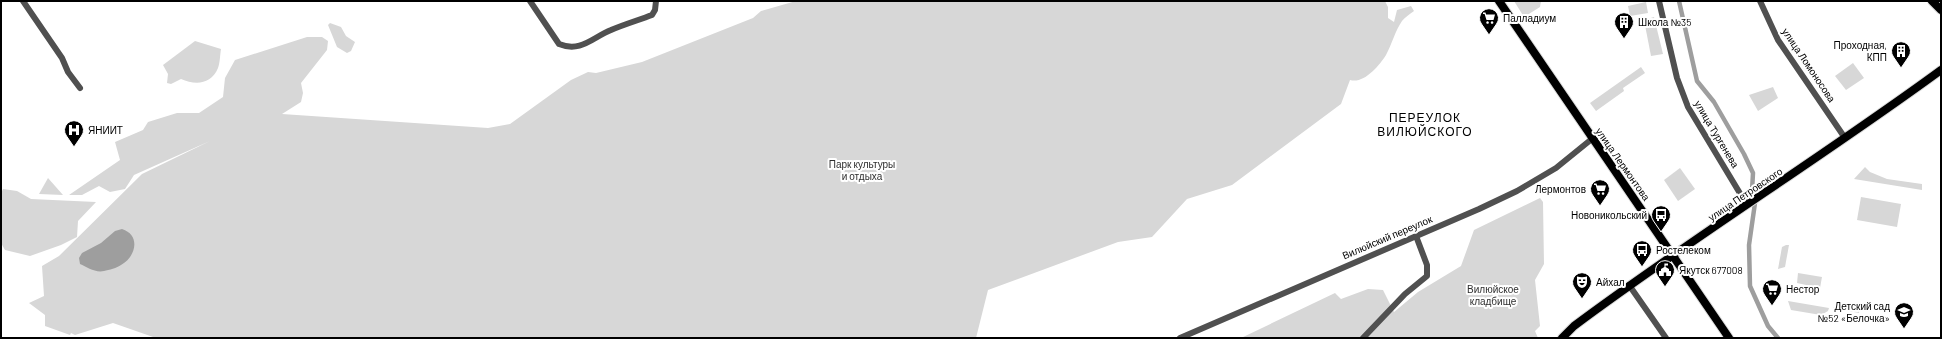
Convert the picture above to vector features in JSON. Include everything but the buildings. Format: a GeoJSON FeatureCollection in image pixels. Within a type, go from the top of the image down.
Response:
{"type":"FeatureCollection","features":[{"type":"Feature","properties":{"kind":"main road","name":"улица Лермонтова"},"geometry":{"type":"LineString","coordinates":[[1499,1],[1729,338]]}},
{"type":"Feature","properties":{"kind":"main road"},"geometry":{"type":"LineString","coordinates":[[1932,1],[1941,10]]}},
{"type":"Feature","properties":{"kind":"main road","name":"улица Петровского"},"geometry":{"type":"LineString","coordinates":[[1562,338],[1574,326],[1629,285],[1846,138],[1941,70]]}},
{"type":"Feature","properties":{"kind":"street"},"geometry":{"type":"LineString","coordinates":[[23,1],[62,58],[68,72],[80,88]]}},
{"type":"Feature","properties":{"kind":"street"},"geometry":{"type":"LineString","coordinates":[[530,1],[559,44],[570,47],[579,47],[609,30],[652,14],[656,10],[656,1]]}},
{"type":"Feature","properties":{"kind":"street","name":"улица Тургенева"},"geometry":{"type":"LineString","coordinates":[[1659,1],[1677,78],[1688,107],[1747,205]]}},
{"type":"Feature","properties":{"kind":"street","name":"улица Ломоносова"},"geometry":{"type":"LineString","coordinates":[[1760,1],[1778,40],[1846,138]]}},
{"type":"Feature","properties":{"kind":"street","name":"Вилюйский переулок"},"geometry":{"type":"LineString","coordinates":[[1180,338],[1479,209],[1517,191],[1556,168],[1593,138]]}},
{"type":"Feature","properties":{"kind":"street"},"geometry":{"type":"LineString","coordinates":[[1363,338],[1405,294],[1427,276],[1427,264],[1416,236]]}},
{"type":"Feature","properties":{"kind":"street"},"geometry":{"type":"LineString","coordinates":[[1629,285],[1666,338]]}},
{"type":"Feature","properties":{"kind":"green space","name":"Парк культуры и отдыха"},"geometry":{"type":"Polygon","coordinates":[[[796,1],[1385,1],[1388,7],[1388,18],[1394,22],[1397,10],[1411,6],[1414,11],[1402,21],[1386,55],[1375,69],[1366,77],[1355,81],[1350,80],[1341,104],[1232,185],[1187,199],[1152,237],[1118,242],[988,290],[976,338],[156,338],[113,323],[75,335],[71,333],[70,335],[45,326],[45,315],[29,303],[44,296],[42,266],[59,256],[142,174],[210,141],[134,175],[125,189],[110,192],[99,186],[82,195],[69,195],[120,160],[115,142],[143,130],[148,122],[177,113],[199,113],[223,97],[225,78],[235,60],[307,37],[322,37],[328,41],[327,50],[301,83],[303,93],[301,102],[282,114],[488,128],[510,124],[571,80],[588,72],[596,73],[642,62],[753,18],[761,11],[796,1]]]}},
{"type":"Feature","properties":{"kind":"green space"},"geometry":{"type":"Polygon","coordinates":[[[1514,1],[1541,1],[1540,7],[1524,17],[1514,1]]]}},
{"type":"Feature","properties":{"kind":"green space"},"geometry":{"type":"Polygon","coordinates":[[[1646,2],[1648,13],[1630,16],[1628,6],[1646,2]]]}},
{"type":"Feature","properties":{"kind":"green space"},"geometry":{"type":"Polygon","coordinates":[[[1654,17],[1663,54],[1651,56],[1644,20],[1654,17]]]}},
{"type":"Feature","properties":{"kind":"green space"},"geometry":{"type":"Polygon","coordinates":[[[330,23],[341,27],[346,36],[355,42],[351,51],[347,53],[337,47],[328,25],[330,23]]]}},
{"type":"Feature","properties":{"kind":"green space"},"geometry":{"type":"Polygon","coordinates":[[[195,41],[221,49],[219,66],[215,74],[207,81],[197,83],[181,79],[171,84],[167,83],[168,74],[163,65],[195,41]]]}},
{"type":"Feature","properties":{"kind":"green space"},"geometry":{"type":"Polygon","coordinates":[[[1853,63],[1864,78],[1846,90],[1835,76],[1853,63]]]}},
{"type":"Feature","properties":{"kind":"green space"},"geometry":{"type":"Polygon","coordinates":[[[1641,67],[1645,73],[1623,88],[1624,91],[1596,111],[1590,103],[1641,67]]]}},
{"type":"Feature","properties":{"kind":"green space"},"geometry":{"type":"Polygon","coordinates":[[[1773,87],[1778,98],[1758,111],[1749,95],[1773,87]]]}},
{"type":"Feature","properties":{"kind":"green space"},"geometry":{"type":"Polygon","coordinates":[[[1865,167],[1870,172],[1887,179],[1922,184],[1922,190],[1854,179],[1865,167]]]}},
{"type":"Feature","properties":{"kind":"green space"},"geometry":{"type":"Polygon","coordinates":[[[1680,168],[1695,189],[1678,201],[1664,180],[1680,168]]]}},
{"type":"Feature","properties":{"kind":"green space"},"geometry":{"type":"Polygon","coordinates":[[[48,178],[63,195],[39,194],[48,178]]]}},
{"type":"Feature","properties":{"kind":"green space"},"geometry":{"type":"Polygon","coordinates":[[[3,189],[17,191],[31,199],[96,202],[78,221],[77,237],[61,245],[30,256],[5,250],[1,243],[1,193],[3,189]]]}},
{"type":"Feature","properties":{"kind":"green space"},"geometry":{"type":"Polygon","coordinates":[[[1861,197],[1901,204],[1897,227],[1857,220],[1861,197]]]}},
{"type":"Feature","properties":{"kind":"green space","name":"Вилюйское кладбище"},"geometry":{"type":"Polygon","coordinates":[[[1540,198],[1543,202],[1544,264],[1535,280],[1540,326],[1535,331],[1538,338],[1241,338],[1335,293],[1341,299],[1368,289],[1383,290],[1394,312],[1418,292],[1461,266],[1474,230],[1540,198]]]}},
{"type":"Feature","properties":{"kind":"green space"},"geometry":{"type":"Polygon","coordinates":[[[1789,245],[1785,267],[1778,269],[1782,247],[1789,245]]]}},
{"type":"Feature","properties":{"kind":"green space"},"geometry":{"type":"Polygon","coordinates":[[[1798,273],[1822,277],[1820,288],[1797,283],[1798,273]]]}},
{"type":"Feature","properties":{"kind":"green space"},"geometry":{"type":"Polygon","coordinates":[[[1788,301],[1829,308],[1828,311],[1821,315],[1791,310],[1788,301]]]}},
{"type":"Feature","properties":{"kind":"green space"},"geometry":{"type":"Polygon","coordinates":[[[1842,303],[1857,305],[1860,309],[1859,313],[1833,308],[1842,303]]]}},
{"type":"Feature","properties":{"kind":"shaded area"},"geometry":{"type":"Polygon","coordinates":[[[122,229],[132,236],[134,241],[133,252],[126,261],[115,268],[101,271],[91,269],[80,264],[79,258],[82,253],[101,243],[115,231],[122,229]]]}},
{"type":"Feature","properties":{"kind":"waterway"},"geometry":{"type":"LineString","coordinates":[[1679,1],[1697,81],[1714,102],[1744,154],[1753,173],[1752,191]]}},
{"type":"Feature","properties":{"kind":"waterway"},"geometry":{"type":"LineString","coordinates":[[1755,203],[1749,245],[1750,286],[1768,326],[1778,338]]}},
{"type":"Feature","properties":{"kind":"place","name":"Палладиум"},"geometry":{"type":"Point","coordinates":[1489,35]}},
{"type":"Feature","properties":{"kind":"place","name":"Школа №35"},"geometry":{"type":"Point","coordinates":[1624,39]}},
{"type":"Feature","properties":{"kind":"place","name":"Проходная, КПП"},"geometry":{"type":"Point","coordinates":[1901,68]}},
{"type":"Feature","properties":{"kind":"place","name":"ЯНИИТ"},"geometry":{"type":"Point","coordinates":[74,147]}},
{"type":"Feature","properties":{"kind":"place","name":"Лермонтов"},"geometry":{"type":"Point","coordinates":[1600,206]}},
{"type":"Feature","properties":{"kind":"place","name":"Новоникольский"},"geometry":{"type":"Point","coordinates":[1661,232]}},
{"type":"Feature","properties":{"kind":"place","name":"Ростелеком"},"geometry":{"type":"Point","coordinates":[1642,267]}},
{"type":"Feature","properties":{"kind":"place","name":"Якутск 677008"},"geometry":{"type":"Point","coordinates":[1665,287]}},
{"type":"Feature","properties":{"kind":"place","name":"Айхал"},"geometry":{"type":"Point","coordinates":[1582,299]}},
{"type":"Feature","properties":{"kind":"place","name":"Нестор"},"geometry":{"type":"Point","coordinates":[1772,306]}},
{"type":"Feature","properties":{"kind":"place","name":"Детский сад №52 «Белочка»"},"geometry":{"type":"Point","coordinates":[1904,329]}},
{"type":"Feature","properties":{"kind":"district","name":"ПЕРЕУЛОК ВИЛЮЙСКОГО"},"geometry":{"type":"Point","coordinates":[1425,125]}}]}
